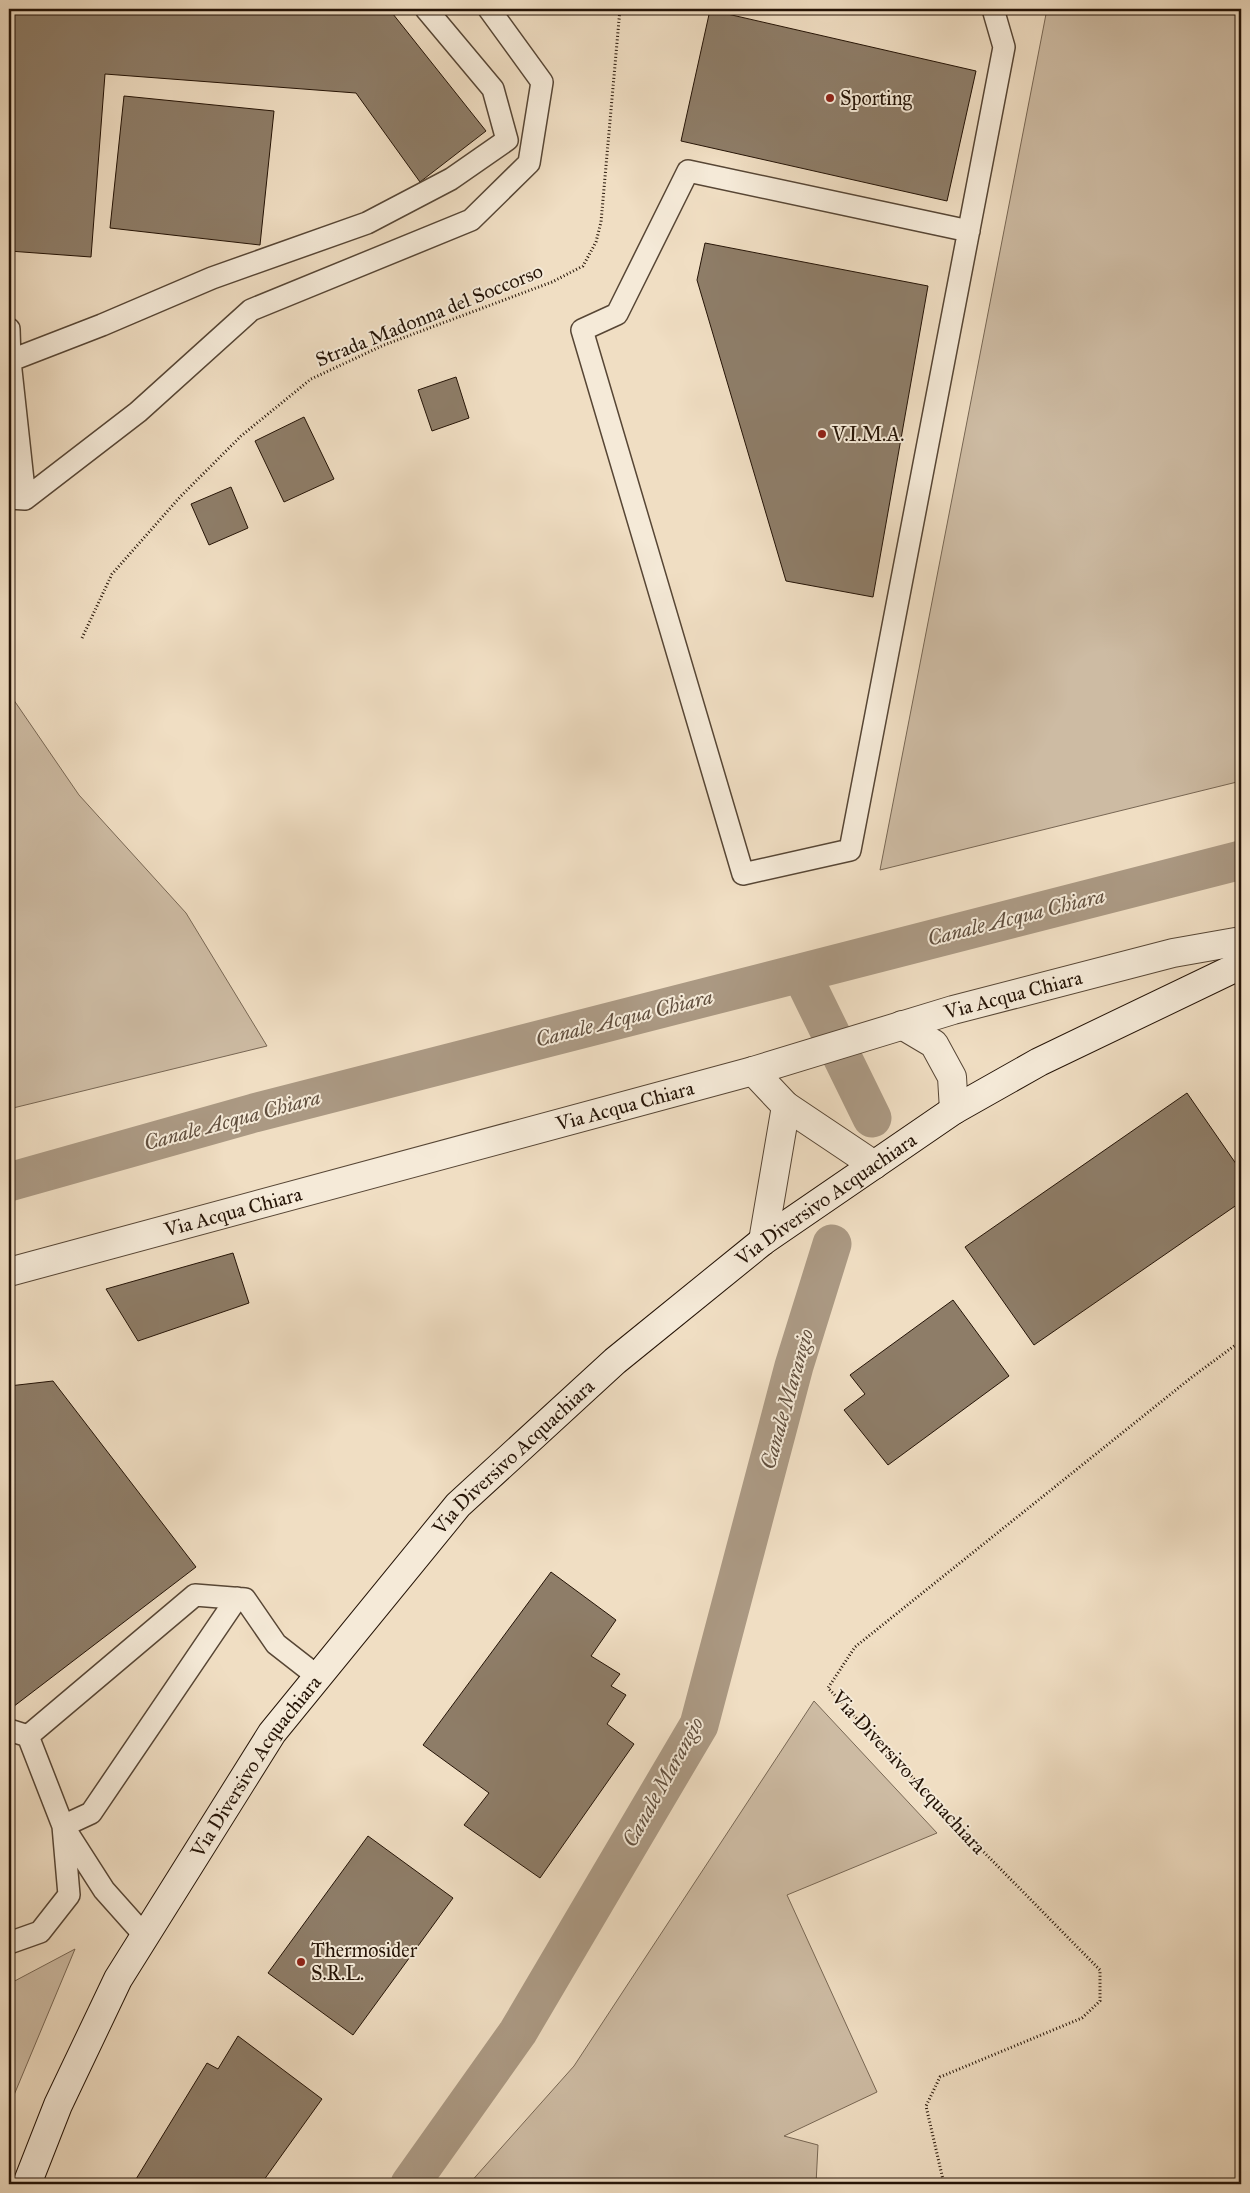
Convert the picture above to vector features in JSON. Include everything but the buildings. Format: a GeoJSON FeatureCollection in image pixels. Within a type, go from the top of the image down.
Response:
{"type":"FeatureCollection","features":[{"type":"Feature","properties":{"kind":"main road","name":"Via Acqua Chiara"},"geometry":{"type":"LineString","coordinates":[[9,1272],[753,1071],[953,1010],[1173,953],[1241,942]]}},
{"type":"Feature","properties":{"kind":"main road","name":"Via Diversivo Acquachiara"},"geometry":{"type":"LineString","coordinates":[[27,2184],[58,2106],[118,1979],[272,1733],[458,1505],[615,1361],[763,1241],[821,1201],[954,1110],[1040,1062],[1241,965]]}},
{"type":"Feature","properties":{"kind":"main road"},"geometry":{"type":"LineString","coordinates":[[902,1025],[934,1044],[952,1077],[954,1110]]}},
{"type":"Feature","properties":{"kind":"main road"},"geometry":{"type":"LineString","coordinates":[[753,1071],[786,1106],[874,1165]]}},
{"type":"Feature","properties":{"kind":"main road"},"geometry":{"type":"LineString","coordinates":[[763,1241],[786,1106]]}},
{"type":"Feature","properties":{"kind":"lane"},"geometry":{"type":"LineString","coordinates":[[9,361],[212,278],[367,223],[451,179],[507,140],[493,89],[426,9]]}},
{"type":"Feature","properties":{"kind":"lane"},"geometry":{"type":"LineString","coordinates":[[17,498],[138,412],[251,310],[471,220],[529,163],[542,82],[488,9]]}},
{"type":"Feature","properties":{"kind":"lane"},"geometry":{"type":"LineString","coordinates":[[969,231],[688,171],[617,314],[582,330],[743,874],[850,850],[969,231],[1004,47],[992,9]]}},
{"type":"Feature","properties":{"kind":"lane"},"geometry":{"type":"LineString","coordinates":[[9,329],[9,361],[17,498]]}},
{"type":"Feature","properties":{"kind":"lane"},"geometry":{"type":"LineString","coordinates":[[145,1936],[104,1890],[63,1826],[19,1733],[195,1595],[245,1599],[276,1644],[318,1676]]}},
{"type":"Feature","properties":{"kind":"lane"},"geometry":{"type":"LineString","coordinates":[[63,1826],[91,1813],[237,1598]]}},
{"type":"Feature","properties":{"kind":"lane"},"geometry":{"type":"LineString","coordinates":[[9,1943],[40,1932],[69,1895],[63,1826]]}},
{"type":"Feature","properties":{"kind":"path","name":"Strada Madonna del Soccorso"},"geometry":{"type":"LineString","coordinates":[[82,638],[112,574],[180,497],[241,436],[311,379],[384,345],[552,282],[583,266],[596,242],[601,222],[620,9]]}},
{"type":"Feature","properties":{"kind":"path","name":"Via Diversivo Acquachiara"},"geometry":{"type":"LineString","coordinates":[[944,2184],[926,2106],[940,2077],[1082,2018],[1100,2001],[1100,1970],[968,1836],[828,1688],[855,1647],[1192,1377],[1241,1341]]}},
{"type":"Feature","properties":{"kind":"shaded area"},"geometry":{"type":"Polygon","coordinates":[[[1047,9],[1241,9],[1241,781],[880,870],[1047,9]]]}},
{"type":"Feature","properties":{"kind":"shaded area"},"geometry":{"type":"Polygon","coordinates":[[[9,693],[79,795],[186,913],[267,1046],[9,1109],[9,693]]]}},
{"type":"Feature","properties":{"kind":"shaded area"},"geometry":{"type":"Polygon","coordinates":[[[814,1701],[937,1833],[787,1895],[877,2092],[784,2136],[818,2145],[816,2184],[469,2184],[574,2066],[814,1701]]]}},
{"type":"Feature","properties":{"kind":"shaded area"},"geometry":{"type":"Polygon","coordinates":[[[75,1949],[9,2107],[9,1984],[75,1949]]]}},
{"type":"Feature","properties":{"kind":"waterway","name":"Canale Acqua Chiara"},"geometry":{"type":"LineString","coordinates":[[9,1182],[254,1113],[1241,860]]}},
{"type":"Feature","properties":{"kind":"waterway","name":"Canale Marangio"},"geometry":{"type":"LineString","coordinates":[[801,973],[872,1118]]}},
{"type":"Feature","properties":{"kind":"waterway","name":"Canale Marangio"},"geometry":{"type":"LineString","coordinates":[[410,2184],[518,2032],[699,1725],[794,1366],[832,1244]]}},
{"type":"Feature","properties":{"kind":"place","name":"Sporting"},"geometry":{"type":"Point","coordinates":[830,98]}},
{"type":"Feature","properties":{"kind":"place","name":"V.I.M.A."},"geometry":{"type":"Point","coordinates":[822,434]}},
{"type":"Feature","properties":{"kind":"place","name":"Thermosider S.R.L."},"geometry":{"type":"Point","coordinates":[301,1962]}}]}
